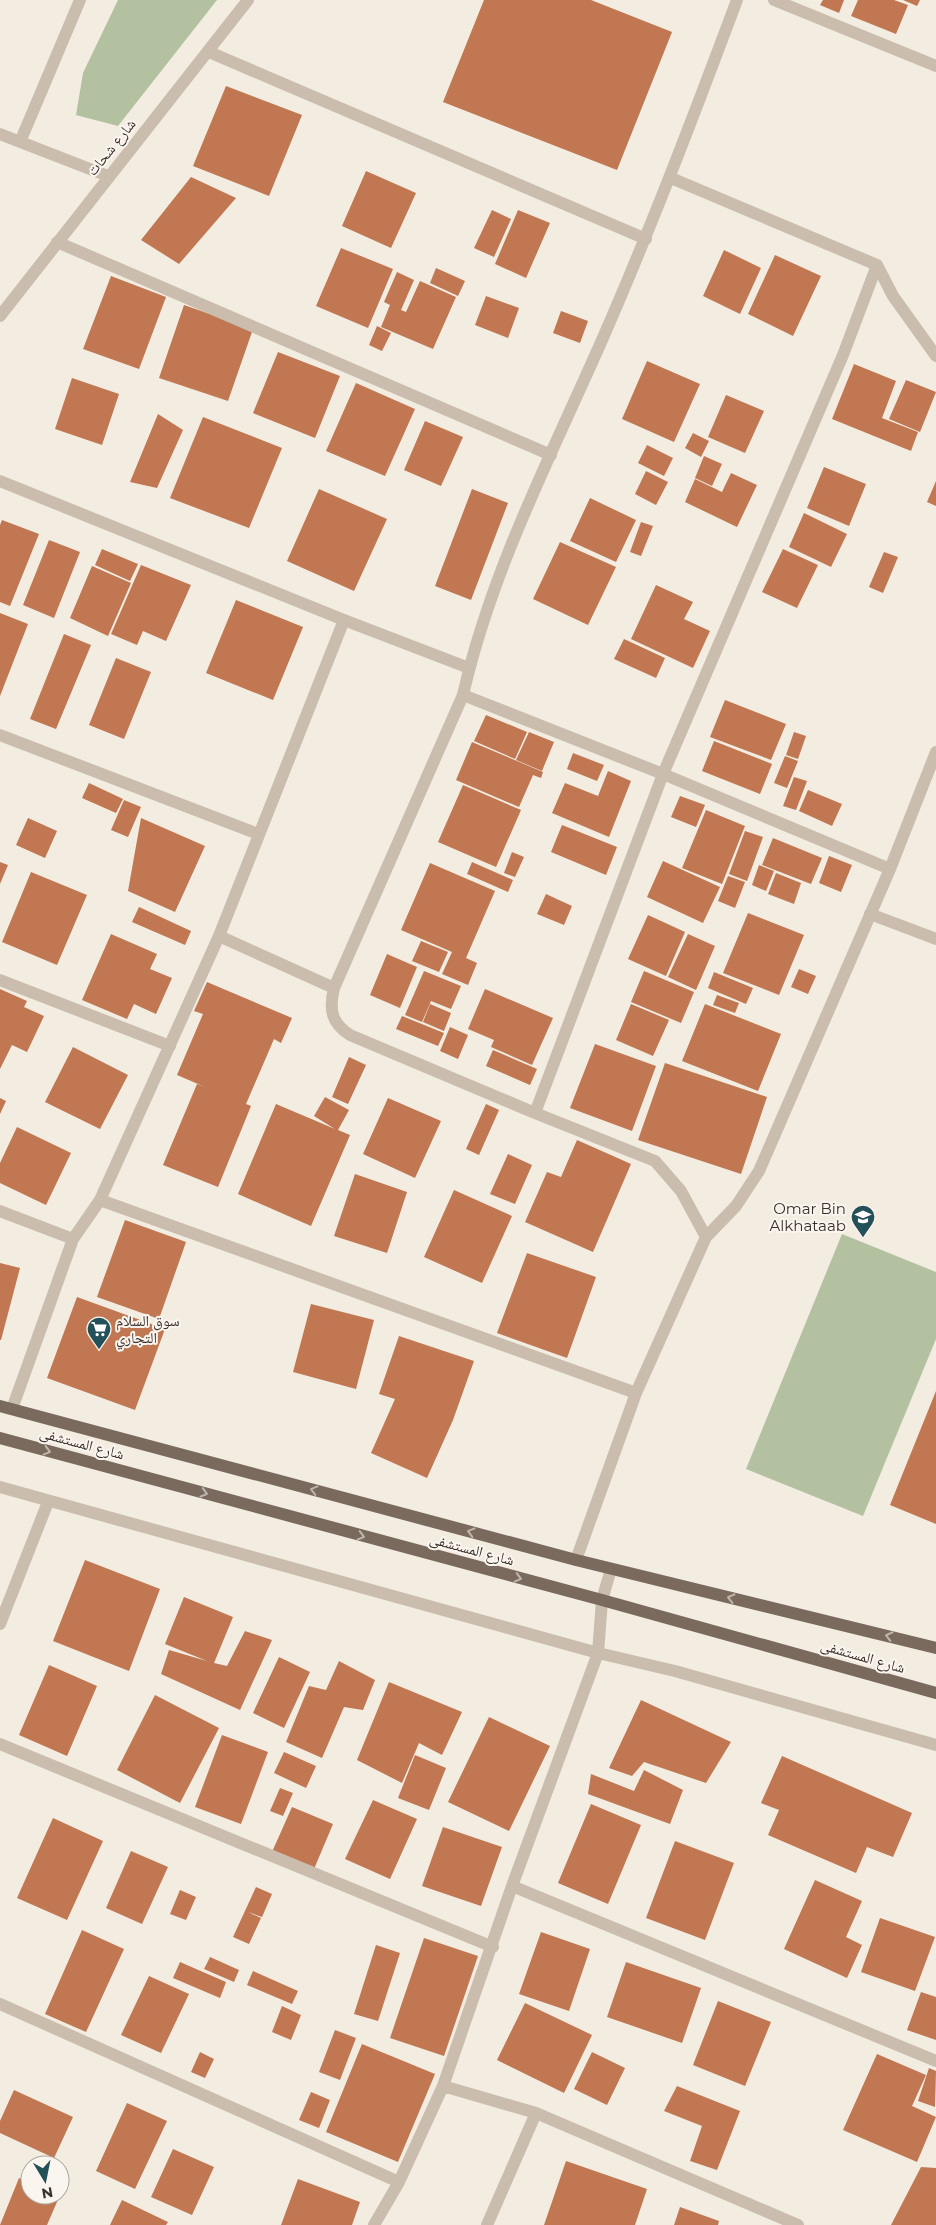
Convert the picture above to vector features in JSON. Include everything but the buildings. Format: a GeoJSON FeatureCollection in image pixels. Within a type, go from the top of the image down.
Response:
{"type":"FeatureCollection","features":[{"type":"Feature","properties":{"kind":"main road","name":"شارع المستشفى"},"geometry":{"type":"LineString","coordinates":[[6,1408],[576,1560],[936,1648]]}},
{"type":"Feature","properties":{"kind":"main road","name":"شارع المستشفى"},"geometry":{"type":"LineString","coordinates":[[0,1438],[602,1600],[936,1693]]}},
{"type":"Feature","properties":{"kind":"street"},"geometry":{"type":"LineString","coordinates":[[20,142],[80,0]]}},
{"type":"Feature","properties":{"kind":"street","name":"شارع شحات"},"geometry":{"type":"LineString","coordinates":[[0,316],[248,0]]}},
{"type":"Feature","properties":{"kind":"street"},"geometry":{"type":"LineString","coordinates":[[706,1237],[681,1191],[655,1161],[350,1035],[339,1028],[332,1013],[331,1001],[334,988],[463,695],[510,546],[646,239],[671,178],[737,0]]}},
{"type":"Feature","properties":{"kind":"street"},"geometry":{"type":"LineString","coordinates":[[774,0],[936,66]]}},
{"type":"Feature","properties":{"kind":"street"},"geometry":{"type":"LineString","coordinates":[[209,52],[646,239]]}},
{"type":"Feature","properties":{"kind":"street"},"geometry":{"type":"LineString","coordinates":[[0,134],[108,176]]}},
{"type":"Feature","properties":{"kind":"street"},"geometry":{"type":"LineString","coordinates":[[671,178],[877,265],[893,296],[936,356]]}},
{"type":"Feature","properties":{"kind":"street"},"geometry":{"type":"LineString","coordinates":[[57,242],[551,455]]}},
{"type":"Feature","properties":{"kind":"street"},"geometry":{"type":"LineString","coordinates":[[535,1113],[663,774],[843,355],[877,265]]}},
{"type":"Feature","properties":{"kind":"street"},"geometry":{"type":"LineString","coordinates":[[0,481],[344,620],[470,668]]}},
{"type":"Feature","properties":{"kind":"street"},"geometry":{"type":"LineString","coordinates":[[6,1408],[73,1239],[100,1200],[219,936],[344,620]]}},
{"type":"Feature","properties":{"kind":"street"},"geometry":{"type":"LineString","coordinates":[[463,695],[663,774],[890,868]]}},
{"type":"Feature","properties":{"kind":"street"},"geometry":{"type":"LineString","coordinates":[[0,735],[258,834]]}},
{"type":"Feature","properties":{"kind":"street"},"geometry":{"type":"LineString","coordinates":[[576,1560],[636,1393],[706,1237],[736,1206],[759,1171],[890,868],[936,752]]}},
{"type":"Feature","properties":{"kind":"street"},"geometry":{"type":"LineString","coordinates":[[870,914],[936,939]]}},
{"type":"Feature","properties":{"kind":"street"},"geometry":{"type":"LineString","coordinates":[[219,936],[334,988]]}},
{"type":"Feature","properties":{"kind":"street"},"geometry":{"type":"LineString","coordinates":[[0,980],[170,1046]]}},
{"type":"Feature","properties":{"kind":"street"},"geometry":{"type":"LineString","coordinates":[[100,1200],[636,1393]]}},
{"type":"Feature","properties":{"kind":"street"},"geometry":{"type":"LineString","coordinates":[[0,1211],[73,1239]]}},
{"type":"Feature","properties":{"kind":"street"},"geometry":{"type":"LineString","coordinates":[[0,1488],[598,1653],[675,1671],[936,1745]]}},
{"type":"Feature","properties":{"kind":"street"},"geometry":{"type":"LineString","coordinates":[[0,1624],[48,1502]]}},
{"type":"Feature","properties":{"kind":"street"},"geometry":{"type":"LineString","coordinates":[[374,2225],[399,2182],[443,2086],[512,1886],[598,1653],[602,1600],[611,1569]]}},
{"type":"Feature","properties":{"kind":"street"},"geometry":{"type":"LineString","coordinates":[[0,1744],[492,1947]]}},
{"type":"Feature","properties":{"kind":"street"},"geometry":{"type":"LineString","coordinates":[[512,1886],[936,2061]]}},
{"type":"Feature","properties":{"kind":"street"},"geometry":{"type":"LineString","coordinates":[[0,2004],[399,2182]]}},
{"type":"Feature","properties":{"kind":"street"},"geometry":{"type":"LineString","coordinates":[[443,2086],[536,2113],[798,2225]]}},
{"type":"Feature","properties":{"kind":"street"},"geometry":{"type":"LineString","coordinates":[[487,2225],[536,2113]]}},
{"type":"Feature","properties":{"kind":"green space"},"geometry":{"type":"Polygon","coordinates":[[[118,0],[217,0],[118,126],[76,115],[83,73],[118,0]]]}},
{"type":"Feature","properties":{"kind":"green space"},"geometry":{"type":"Polygon","coordinates":[[[842,1234],[936,1272],[936,1339],[863,1516],[746,1469],[842,1234]]]}},
{"type":"Feature","properties":{"kind":"place","name":"Omar Bin Alkhataab"},"geometry":{"type":"Point","coordinates":[863,1238]}},
{"type":"Feature","properties":{"kind":"place","name":"سوق السلام التجاري"},"geometry":{"type":"Point","coordinates":[99,1350]}}]}
